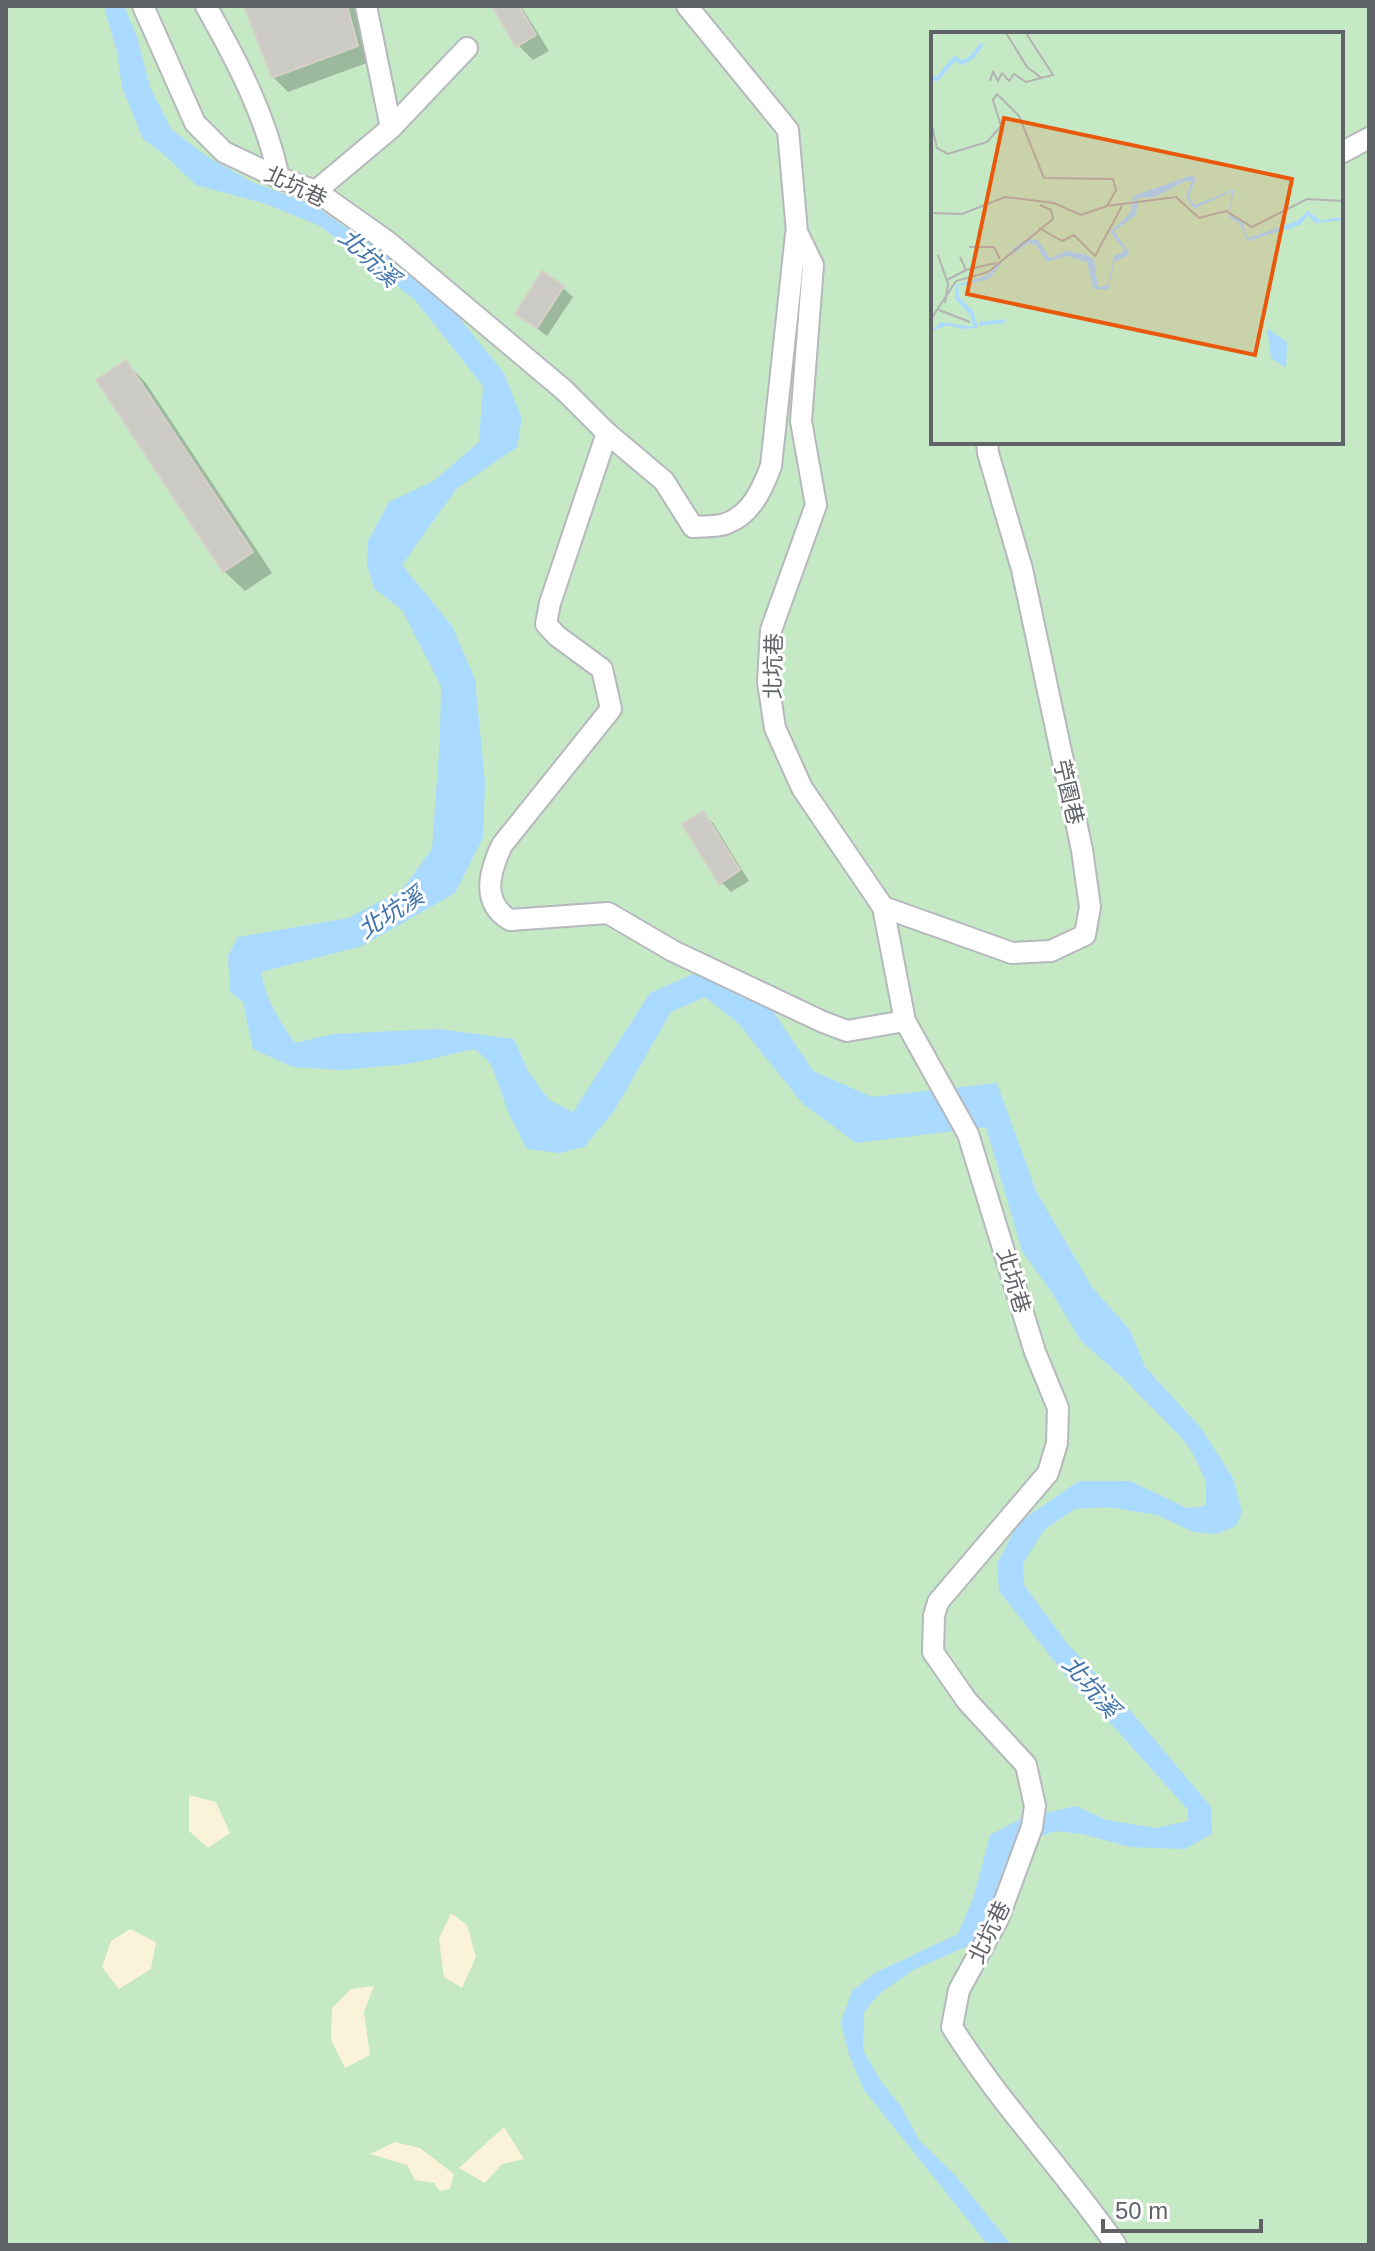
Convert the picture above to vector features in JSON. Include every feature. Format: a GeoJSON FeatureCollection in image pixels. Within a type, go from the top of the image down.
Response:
{"type":"FeatureCollection","features":[{"type":"Feature","properties":{"kind":"street","name":"北坑巷"},"geometry":{"type":"LineString","coordinates":[[143,6],[195,123],[224,152],[279,178],[316,191],[388,242],[564,390],[607,433],[664,481],[693,527],[725,524],[759,497],[771,466],[797,232],[788,130],[687,6]]}},
{"type":"Feature","properties":{"kind":"street"},"geometry":{"type":"LineString","coordinates":[[206,6],[256,101],[272,146],[279,178]]}},
{"type":"Feature","properties":{"kind":"street"},"geometry":{"type":"LineString","coordinates":[[366,6],[391,128]]}},
{"type":"Feature","properties":{"kind":"street"},"geometry":{"type":"LineString","coordinates":[[316,191],[391,128],[467,48]]}},
{"type":"Feature","properties":{"kind":"street"},"geometry":{"type":"LineString","coordinates":[[1343,152],[1369,138]]}},
{"type":"Feature","properties":{"kind":"street","name":"北坑巷"},"geometry":{"type":"LineString","coordinates":[[797,232],[813,265],[801,421],[816,505],[771,630],[768,682],[775,728],[802,788],[883,907],[905,1021],[968,1134],[1035,1352],[1058,1408],[1057,1443],[1048,1473],[938,1602],[934,1616],[933,1652],[967,1701],[1026,1765],[1035,1806],[1032,1827],[998,1919],[959,1990],[952,2027],[975,2064],[1116,2245]]}},
{"type":"Feature","properties":{"kind":"street"},"geometry":{"type":"LineString","coordinates":[[607,433],[550,603],[546,624],[557,636],[602,669],[611,709],[502,845],[491,868],[489,896],[501,915],[510,920],[608,913],[673,951],[847,1031],[905,1021]]}},
{"type":"Feature","properties":{"kind":"street","name":"苧園巷"},"geometry":{"type":"LineString","coordinates":[[883,907],[1012,953],[1051,951],[1085,935],[1090,907],[1082,850],[1022,569],[987,444]]}},
{"type":"Feature","properties":{"kind":"green space"},"geometry":{"type":"Polygon","coordinates":[[[6,6],[1369,6],[1369,2245],[6,2245],[6,6]]]}},
{"type":"Feature","properties":{"kind":"sand"},"geometry":{"type":"Polygon","coordinates":[[[189,1795],[216,1802],[230,1833],[208,1848],[189,1831],[189,1795]]]}},
{"type":"Feature","properties":{"kind":"sand"},"geometry":{"type":"Polygon","coordinates":[[[451,1913],[467,1925],[476,1957],[462,1988],[444,1977],[439,1939],[451,1913]]]}},
{"type":"Feature","properties":{"kind":"sand"},"geometry":{"type":"Polygon","coordinates":[[[130,1929],[156,1942],[151,1969],[119,1989],[102,1967],[111,1941],[130,1929]]]}},
{"type":"Feature","properties":{"kind":"sand"},"geometry":{"type":"Polygon","coordinates":[[[374,1986],[364,2012],[370,2055],[345,2068],[331,2040],[332,2008],[351,1989],[374,1986]]]}},
{"type":"Feature","properties":{"kind":"sand"},"geometry":{"type":"Polygon","coordinates":[[[504,2127],[524,2159],[502,2164],[485,2183],[459,2168],[504,2127]]]}},
{"type":"Feature","properties":{"kind":"sand"},"geometry":{"type":"Polygon","coordinates":[[[395,2142],[420,2148],[454,2174],[450,2189],[440,2191],[434,2183],[415,2180],[407,2165],[370,2154],[395,2142]]]}},
{"type":"Feature","properties":{"kind":"water","name":"北坑溪"},"geometry":{"type":"Polygon","coordinates":[[[104,6],[124,6],[137,37],[150,87],[171,129],[209,158],[254,183],[312,204],[438,292],[504,373],[522,418],[517,447],[457,488],[402,565],[452,626],[475,679],[485,782],[483,838],[455,893],[362,946],[261,972],[274,1009],[295,1043],[334,1034],[438,1029],[514,1039],[528,1071],[549,1100],[573,1112],[650,993],[693,974],[726,982],[772,1010],[813,1071],[872,1097],[997,1083],[1036,1191],[1092,1287],[1130,1330],[1145,1367],[1200,1427],[1233,1478],[1242,1512],[1236,1526],[1216,1534],[1194,1532],[1157,1515],[1107,1507],[1075,1509],[1044,1530],[1023,1563],[1024,1585],[1066,1642],[1133,1714],[1211,1807],[1212,1834],[1185,1849],[1130,1847],[1082,1834],[1055,1831],[1024,1843],[977,1942],[913,1970],[879,1994],[864,2012],[863,2050],[880,2080],[902,2108],[919,2140],[955,2175],[1011,2245],[988,2245],[864,2090],[849,2055],[841,2022],[852,1991],[875,1973],[958,1934],[974,1896],[990,1835],[1023,1818],[1076,1806],[1106,1820],[1156,1828],[1188,1821],[1188,1810],[1073,1685],[999,1591],[997,1564],[1019,1522],[1079,1481],[1130,1481],[1187,1508],[1206,1506],[1206,1482],[1182,1438],[1122,1377],[1081,1341],[1022,1251],[986,1127],[856,1143],[803,1104],[738,1023],[705,997],[671,1012],[614,1111],[584,1147],[559,1153],[527,1149],[509,1114],[491,1064],[475,1049],[408,1064],[340,1070],[293,1067],[253,1049],[243,1002],[230,992],[228,956],[238,937],[348,918],[402,890],[432,849],[441,686],[402,610],[374,588],[367,565],[368,541],[389,502],[435,480],[479,442],[483,386],[415,300],[320,226],[266,204],[196,185],[143,139],[122,87],[117,52],[104,6]]]}},
{"type":"Feature","properties":{"kind":"building"},"geometry":{"type":"Polygon","coordinates":[[[244,6],[347,6],[358,46],[272,78],[244,6]]]}},
{"type":"Feature","properties":{"kind":"building"},"geometry":{"type":"Polygon","coordinates":[[[492,6],[519,6],[536,35],[516,47],[492,6]]]}},
{"type":"Feature","properties":{"kind":"building"},"geometry":{"type":"Polygon","coordinates":[[[542,271],[564,286],[537,328],[515,314],[542,271]]]}},
{"type":"Feature","properties":{"kind":"building"},"geometry":{"type":"Polygon","coordinates":[[[126,360],[253,552],[223,572],[96,380],[126,360]]]}},
{"type":"Feature","properties":{"kind":"building"},"geometry":{"type":"Polygon","coordinates":[[[703,811],[740,870],[719,884],[682,824],[703,811]]]}}]}
